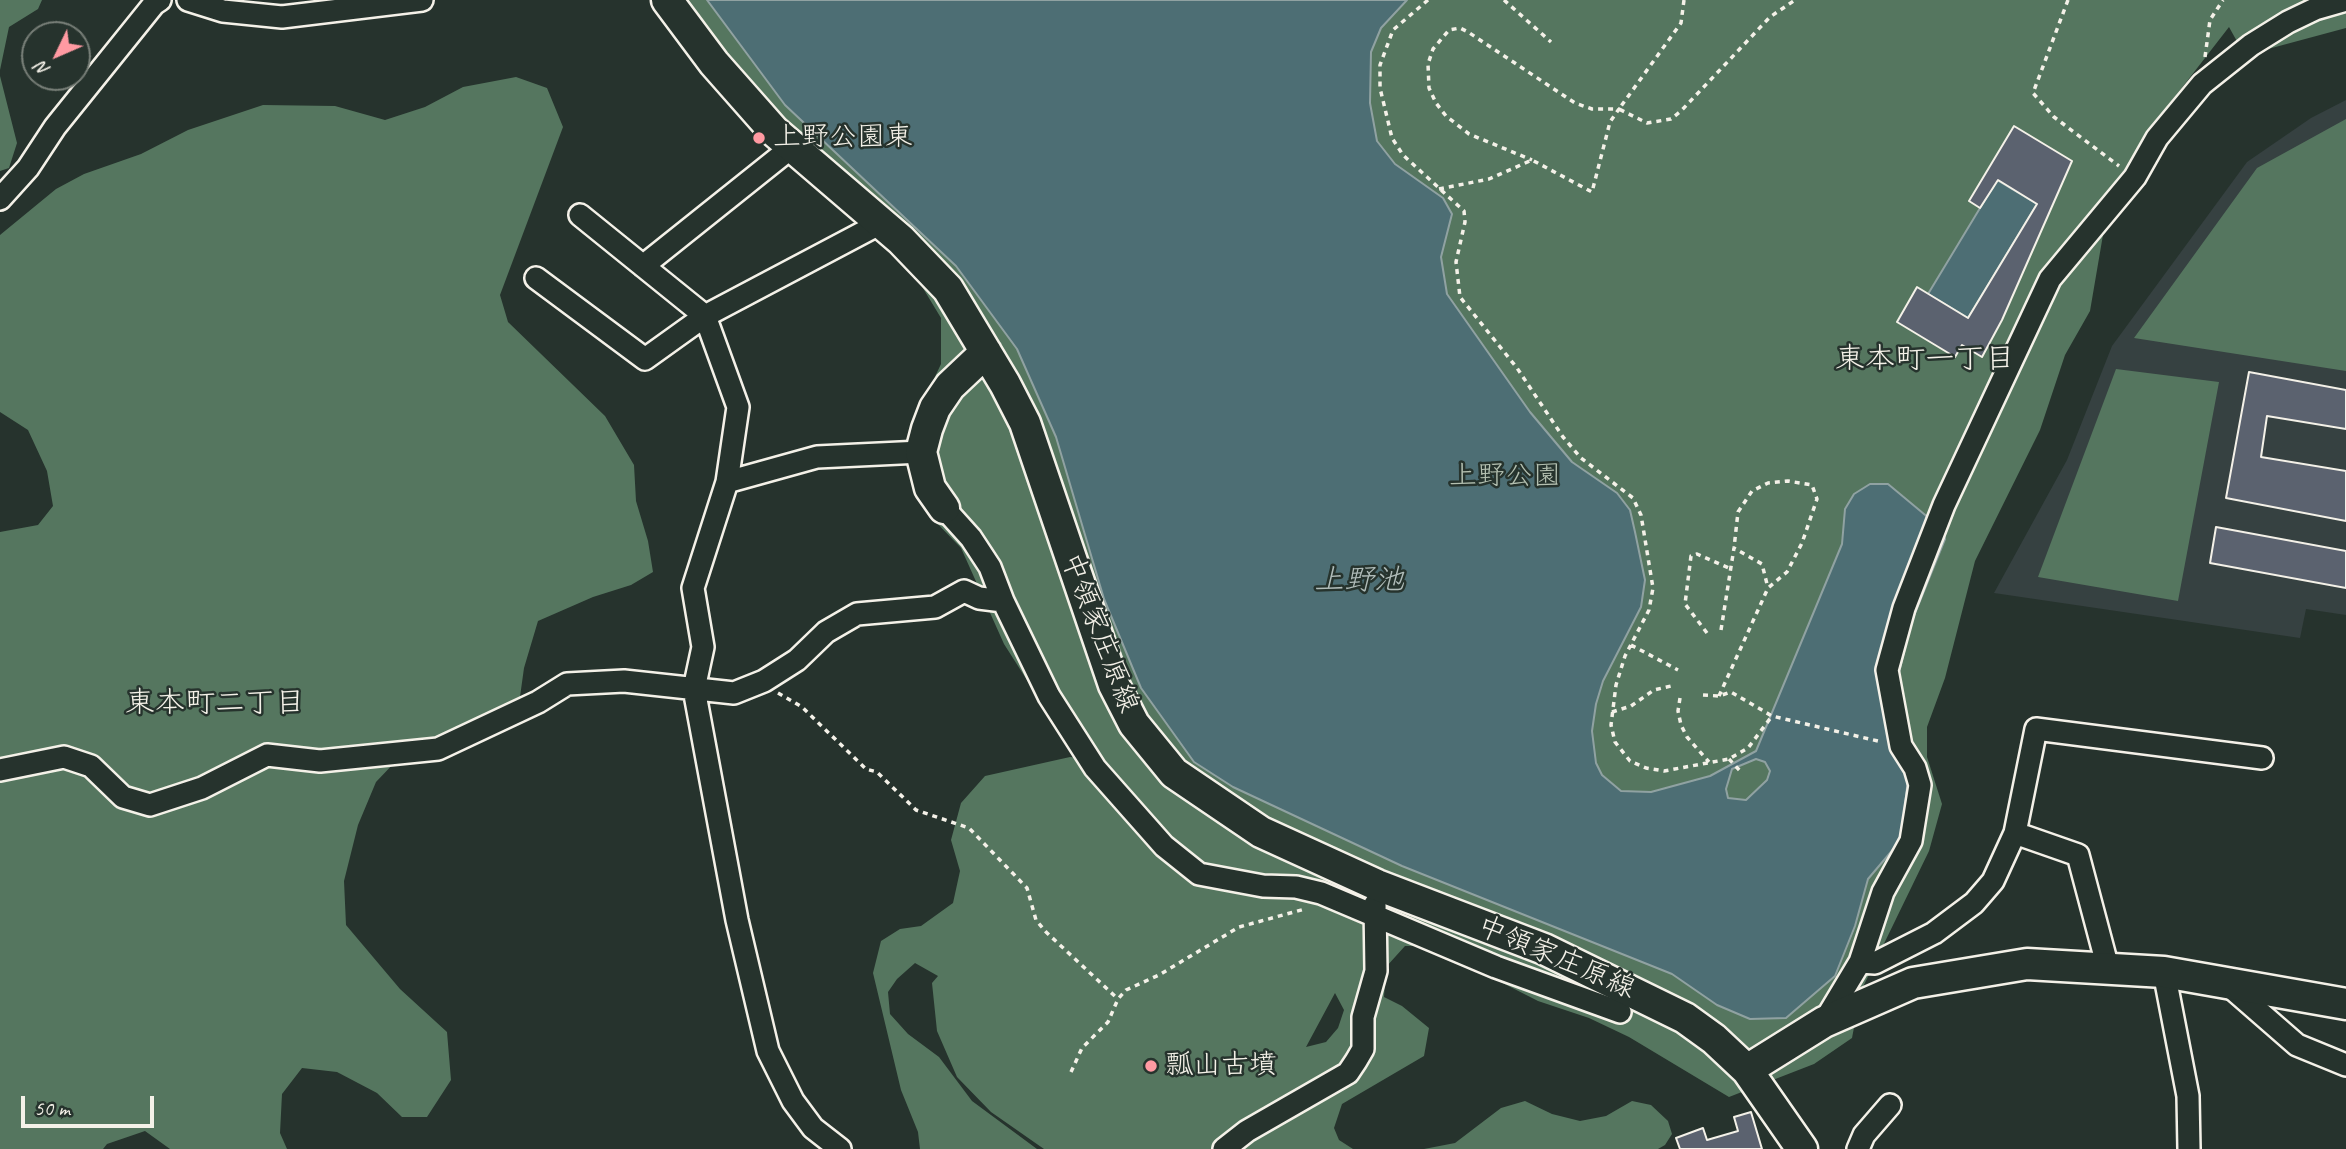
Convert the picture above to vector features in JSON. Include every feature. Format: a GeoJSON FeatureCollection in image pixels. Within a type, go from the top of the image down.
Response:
{"type":"FeatureCollection","features":[{"type":"Feature","properties":{"kind":"main road","name":"中領家庄原線"},"geometry":{"type":"LineString","coordinates":[[667,0],[714,63],[774,131],[881,223],[948,289],[1024,423],[1114,685],[1134,724],[1174,773],[1261,832],[1377,885],[1544,950],[1642,995],[1714,1039],[1747,1070],[1802,1149]]}},
{"type":"Feature","properties":{"kind":"main road"},"geometry":{"type":"LineString","coordinates":[[944,508],[930,488],[921,452],[935,408],[950,386],[986,352]]}},
{"type":"Feature","properties":{"kind":"main road"},"geometry":{"type":"LineString","coordinates":[[1747,1070],[1824,1022],[1913,983],[2027,964],[2164,972],[2346,1004]]}},
{"type":"Feature","properties":{"kind":"street"},"geometry":{"type":"LineString","coordinates":[[0,199],[153,5],[160,0]]}},
{"type":"Feature","properties":{"kind":"street"},"geometry":{"type":"LineString","coordinates":[[188,0],[223,11],[282,17],[422,0]]}},
{"type":"Feature","properties":{"kind":"street"},"geometry":{"type":"LineString","coordinates":[[1824,1022],[1860,962],[1883,892],[1911,841],[1920,785],[1915,768],[1901,746],[1887,670],[1904,608],[1944,505],[2050,279],[2135,177],[2157,138],[2202,84],[2251,45],[2288,22],[2315,9],[2346,1]]}},
{"type":"Feature","properties":{"kind":"street"},"geometry":{"type":"LineString","coordinates":[[643,265],[792,147]]}},
{"type":"Feature","properties":{"kind":"street"},"geometry":{"type":"LineString","coordinates":[[580,215],[705,316],[738,407],[727,482],[693,588],[703,647],[694,689],[734,907],[768,1051],[793,1101],[813,1128],[840,1149]]}},
{"type":"Feature","properties":{"kind":"street"},"geometry":{"type":"LineString","coordinates":[[536,278],[645,359],[705,316],[881,223]]}},
{"type":"Feature","properties":{"kind":"street"},"geometry":{"type":"LineString","coordinates":[[727,482],[817,457],[921,452]]}},
{"type":"Feature","properties":{"kind":"street"},"geometry":{"type":"LineString","coordinates":[[944,508],[971,538],[990,568],[1049,696],[1095,768],[1164,846],[1199,874],[1321,893],[1496,967],[1620,1012]]}},
{"type":"Feature","properties":{"kind":"street"},"geometry":{"type":"LineString","coordinates":[[0,770],[64,757],[91,766],[123,797],[150,805],[202,788],[267,755],[320,761],[438,749],[538,702],[567,684],[624,681],[734,693],[764,681],[797,660],[826,632],[858,614],[935,607],[964,591],[979,598],[1003,601]]}},
{"type":"Feature","properties":{"kind":"street"},"geometry":{"type":"LineString","coordinates":[[1860,962],[1875,963],[1934,933],[1973,903],[1993,881],[2015,832],[2036,729],[2263,758]]}},
{"type":"Feature","properties":{"kind":"street"},"geometry":{"type":"LineString","coordinates":[[2015,832],[2078,855],[2108,968]]}},
{"type":"Feature","properties":{"kind":"street"},"geometry":{"type":"LineString","coordinates":[[1224,1149],[1247,1131],[1348,1073],[1363,1049],[1363,1017],[1376,971],[1373,916],[1377,885]]}},
{"type":"Feature","properties":{"kind":"street"},"geometry":{"type":"LineString","coordinates":[[2164,972],[2188,1096],[2189,1149]]}},
{"type":"Feature","properties":{"kind":"street"},"geometry":{"type":"LineString","coordinates":[[2225,983],[2297,1045],[2346,1065]]}},
{"type":"Feature","properties":{"kind":"street"},"geometry":{"type":"LineString","coordinates":[[1858,1149],[1864,1135],[1890,1104]]}},
{"type":"Feature","properties":{"kind":"path"},"geometry":{"type":"LineString","coordinates":[[1428,0],[1393,30],[1380,65],[1380,88],[1392,138],[1403,155],[1464,211],[1465,222],[1456,261],[1461,297],[1517,368],[1563,438],[1581,458],[1633,498],[1641,514],[1653,588],[1649,610],[1631,645],[1616,685],[1611,725],[1615,742],[1630,761],[1646,768],[1664,771],[1731,760],[1748,748],[1772,716]]}},
{"type":"Feature","properties":{"kind":"path"},"geometry":{"type":"LineString","coordinates":[[1504,0],[1551,42]]}},
{"type":"Feature","properties":{"kind":"path"},"geometry":{"type":"LineString","coordinates":[[1684,0],[1681,23],[1619,109],[1610,122],[1592,192],[1532,160],[1459,128],[1436,103],[1429,88],[1428,64],[1433,49],[1450,30],[1460,28],[1575,103],[1591,109],[1619,109],[1647,123],[1671,119],[1742,49],[1770,17],[1795,0]]}},
{"type":"Feature","properties":{"kind":"path"},"geometry":{"type":"LineString","coordinates":[[2068,0],[2033,93],[2054,117],[2135,177]]}},
{"type":"Feature","properties":{"kind":"path"},"geometry":{"type":"LineString","coordinates":[[2202,84],[2210,19],[2223,0]]}},
{"type":"Feature","properties":{"kind":"path"},"geometry":{"type":"LineString","coordinates":[[1439,189],[1489,179],[1532,160]]}},
{"type":"Feature","properties":{"kind":"path"},"geometry":{"type":"LineString","coordinates":[[1719,696],[1768,587],[1787,572],[1802,543],[1817,499],[1812,485],[1788,481],[1768,483],[1752,491],[1738,512],[1721,630]]}},
{"type":"Feature","properties":{"kind":"path"},"geometry":{"type":"LineString","coordinates":[[1734,548],[1762,564],[1768,587]]}},
{"type":"Feature","properties":{"kind":"path"},"geometry":{"type":"LineString","coordinates":[[1707,633],[1685,604],[1691,556],[1697,554],[1731,569]]}},
{"type":"Feature","properties":{"kind":"path"},"geometry":{"type":"LineString","coordinates":[[1631,645],[1678,670]]}},
{"type":"Feature","properties":{"kind":"path"},"geometry":{"type":"LineString","coordinates":[[764,681],[802,707],[866,769],[877,772],[916,810],[969,828],[1027,888],[1036,920],[1046,932],[1118,999]]}},
{"type":"Feature","properties":{"kind":"path"},"geometry":{"type":"LineString","coordinates":[[1612,712],[1632,706],[1654,690],[1671,686]]}},
{"type":"Feature","properties":{"kind":"path"},"geometry":{"type":"LineString","coordinates":[[1703,695],[1719,696],[1731,692],[1772,716],[1901,746]]}},
{"type":"Feature","properties":{"kind":"path"},"geometry":{"type":"LineString","coordinates":[[1681,698],[1678,711],[1681,725],[1687,737],[1709,762]]}},
{"type":"Feature","properties":{"kind":"path"},"geometry":{"type":"LineString","coordinates":[[1731,760],[1742,773]]}},
{"type":"Feature","properties":{"kind":"path"},"geometry":{"type":"LineString","coordinates":[[1071,1072],[1082,1048],[1108,1022],[1118,999],[1140,981],[1159,975],[1239,927],[1304,909],[1315,910]]}},
{"type":"Feature","properties":{"kind":"shaded area"},"geometry":{"type":"Polygon","coordinates":[[[2346,100],[2346,615],[2306,609],[2300,638],[1994,593],[2067,460],[2112,346],[2247,162],[2311,118],[2346,100]]]}},
{"type":"Feature","properties":{"kind":"green space"},"geometry":{"type":"Polygon","coordinates":[[[0,0],[42,0],[38,9],[9,27],[0,70],[0,0]]]}},
{"type":"Feature","properties":{"kind":"green space","name":"上野公園"},"geometry":{"type":"Polygon","coordinates":[[[674,0],[2346,0],[2346,28],[2268,49],[2239,45],[2229,27],[2160,116],[2104,229],[2090,311],[2065,355],[2040,430],[1975,561],[1945,678],[1927,727],[1927,757],[1942,804],[1929,851],[1861,991],[1852,1038],[1814,1064],[1729,1097],[1629,1037],[1589,1018],[1538,1001],[1430,946],[1405,946],[1386,967],[1384,997],[1402,1006],[1429,1028],[1424,1056],[1342,1104],[1334,1128],[1339,1140],[1353,1149],[1044,1149],[991,1112],[957,1077],[937,1031],[932,983],[938,976],[915,963],[897,979],[888,992],[890,1014],[908,1034],[939,1057],[972,1101],[1037,1149],[920,1149],[918,1132],[901,1090],[873,973],[881,941],[900,929],[921,926],[953,903],[960,871],[951,840],[961,803],[985,776],[1070,757],[1093,759],[1056,720],[1032,688],[1004,644],[961,548],[933,519],[914,482],[925,398],[941,364],[941,318],[912,270],[674,0]],[[1335,993],[1306,1047],[1326,1042],[1338,1028],[1344,1010],[1335,993]]]}},
{"type":"Feature","properties":{"kind":"green space"},"geometry":{"type":"Polygon","coordinates":[[[0,76],[17,143],[9,168],[0,171],[0,76]]]}},
{"type":"Feature","properties":{"kind":"green space"},"geometry":{"type":"Polygon","coordinates":[[[516,77],[547,88],[563,127],[500,295],[508,322],[605,416],[634,465],[636,501],[648,541],[653,572],[631,585],[593,597],[538,621],[524,668],[519,704],[396,761],[376,782],[358,825],[344,881],[346,925],[400,989],[447,1032],[451,1080],[427,1117],[402,1117],[377,1093],[337,1072],[302,1068],[282,1094],[280,1133],[287,1149],[170,1149],[145,1131],[107,1144],[103,1149],[0,1149],[0,532],[38,525],[53,506],[47,471],[28,430],[0,412],[0,235],[56,189],[84,174],[141,154],[188,130],[263,105],[335,106],[385,120],[425,107],[463,87],[516,77]]]}},
{"type":"Feature","properties":{"kind":"green space"},"geometry":{"type":"Polygon","coordinates":[[[2346,119],[2346,371],[2134,338],[2257,168],[2346,119]]]}},
{"type":"Feature","properties":{"kind":"green space"},"geometry":{"type":"Polygon","coordinates":[[[2116,369],[2219,382],[2178,601],[2038,577],[2116,369]]]}},
{"type":"Feature","properties":{"kind":"green space"},"geometry":{"type":"Polygon","coordinates":[[[1525,1101],[1552,1114],[1580,1121],[1606,1116],[1632,1101],[1651,1105],[1668,1121],[1672,1134],[1665,1145],[1658,1149],[1424,1149],[1455,1143],[1501,1108],[1525,1101]]]}},
{"type":"Feature","properties":{"kind":"water","name":"上野池"},"geometry":{"type":"Polygon","coordinates":[[[707,0],[1407,0],[1381,28],[1371,52],[1370,103],[1377,141],[1395,164],[1443,198],[1452,214],[1441,257],[1447,294],[1530,412],[1572,462],[1617,493],[1630,510],[1645,580],[1641,607],[1603,681],[1596,704],[1592,731],[1596,763],[1602,775],[1621,791],[1651,792],[1710,776],[1756,751],[1842,544],[1845,509],[1854,494],[1870,484],[1888,484],[1942,529],[1945,539],[1911,623],[1888,718],[1893,752],[1908,779],[1901,840],[1868,879],[1855,926],[1835,976],[1786,1018],[1750,1019],[1717,1005],[1672,974],[1402,866],[1233,787],[1194,762],[1141,688],[1104,599],[1056,437],[1017,349],[956,266],[785,105],[707,0]],[[1756,759],[1732,769],[1726,789],[1728,798],[1746,800],[1767,780],[1770,771],[1765,762],[1756,759]]]}},
{"type":"Feature","properties":{"kind":"water"},"geometry":{"type":"Polygon","coordinates":[[[1997,180],[2037,204],[1968,318],[1928,294],[1997,180]]]}},
{"type":"Feature","properties":{"kind":"building"},"geometry":{"type":"Polygon","coordinates":[[[2014,126],[2072,161],[2002,320],[1982,357],[1962,345],[1955,357],[1897,322],[1917,287],[1968,318],[2037,204],[1998,180],[1980,208],[1969,201],[2014,126]]]}},
{"type":"Feature","properties":{"kind":"building"},"geometry":{"type":"Polygon","coordinates":[[[2249,372],[2346,390],[2346,429],[2267,416],[2261,457],[2346,471],[2346,521],[2226,498],[2249,372]]]}},
{"type":"Feature","properties":{"kind":"building"},"geometry":{"type":"Polygon","coordinates":[[[2216,527],[2346,551],[2346,588],[2210,563],[2216,527]]]}},
{"type":"Feature","properties":{"kind":"building"},"geometry":{"type":"Polygon","coordinates":[[[1751,1112],[1762,1149],[1680,1149],[1676,1138],[1703,1128],[1707,1140],[1738,1131],[1734,1117],[1751,1112]]]}},
{"type":"Feature","properties":{"kind":"place","name":"上野公園東"},"geometry":{"type":"Point","coordinates":[759,138]}},
{"type":"Feature","properties":{"kind":"place","name":"瓢山古墳"},"geometry":{"type":"Point","coordinates":[1151,1066]}},
{"type":"Feature","properties":{"kind":"district","name":"東本町一丁目"},"geometry":{"type":"Point","coordinates":[1925,360]}},
{"type":"Feature","properties":{"kind":"district","name":"東本町二丁目"},"geometry":{"type":"Point","coordinates":[215,704]}}]}
